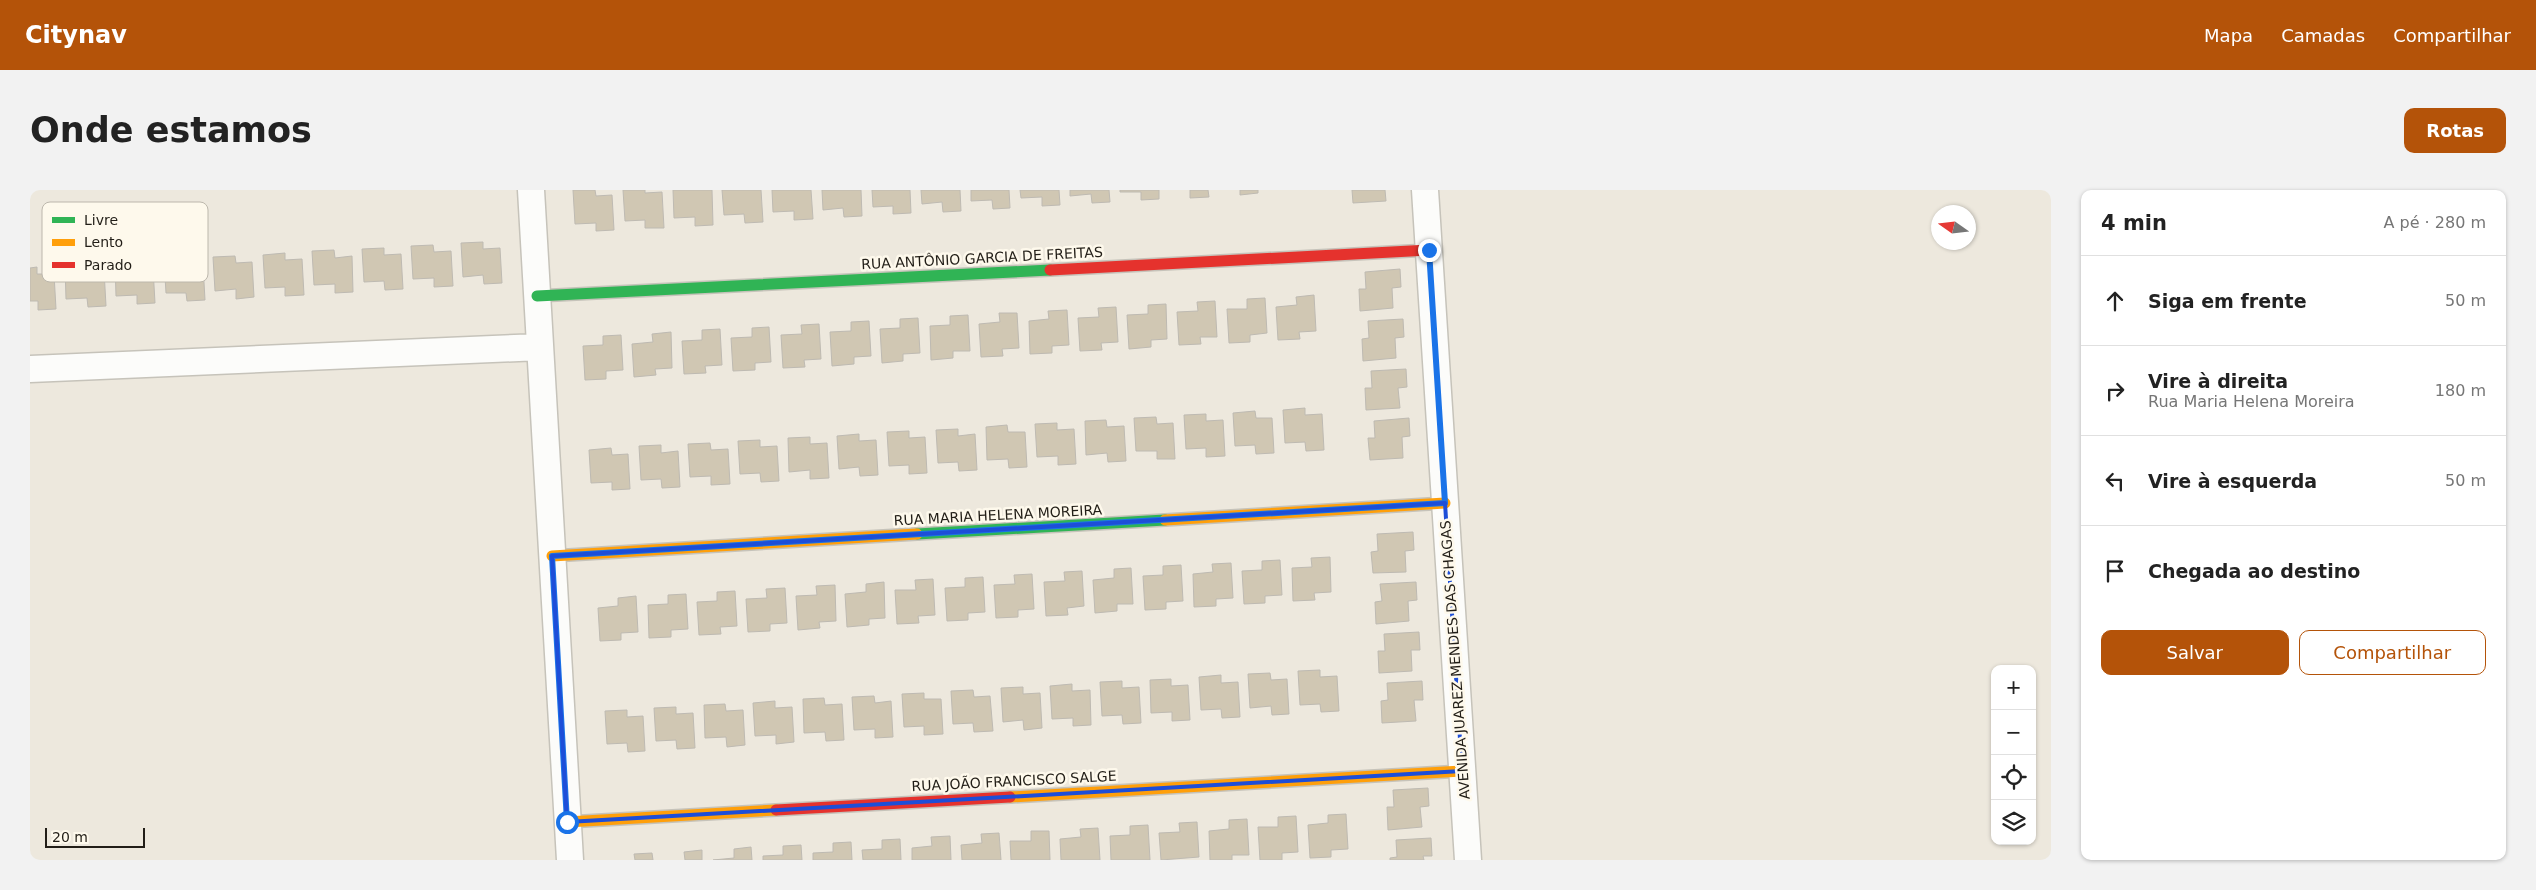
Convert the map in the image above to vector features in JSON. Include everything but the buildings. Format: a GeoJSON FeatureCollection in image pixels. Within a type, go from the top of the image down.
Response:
{"type":"FeatureCollection","features":[{"type":"Feature","properties":{"kind":"street"},"geometry":{"type":"LineString","coordinates":[[531,190],[570,860]]}},
{"type":"Feature","properties":{"kind":"street","name":"AVENIDA JUAREZ MENDES DAS CHAGAS"},"geometry":{"type":"LineString","coordinates":[[1425,190],[1468,860]]}},
{"type":"Feature","properties":{"kind":"street","name":"RUA ANTÔNIO GARCIA DE FREITAS"},"geometry":{"type":"LineString","coordinates":[[537,296],[1429,250]]}},
{"type":"Feature","properties":{"kind":"street"},"geometry":{"type":"LineString","coordinates":[[30,369],[540,347]]}},
{"type":"Feature","properties":{"kind":"street","name":"RUA MARIA HELENA MOREIRA"},"geometry":{"type":"LineString","coordinates":[[552,556],[1445,503]]}},
{"type":"Feature","properties":{"kind":"street","name":"RUA JOÃO FRANCISCO SALGE"},"geometry":{"type":"LineString","coordinates":[[567,822],[1462,770]]}},
{"type":"Feature","properties":{"kind":"highlighted area"},"geometry":{"type":"Polygon","coordinates":[[[1445,503],[1462,771],[567,822],[552,556],[1445,503]]]}},
{"type":"Feature","properties":{"kind":"traffic: fast"},"geometry":{"type":"LineString","coordinates":[[537,296],[1050,270]]}},
{"type":"Feature","properties":{"kind":"traffic: fast"},"geometry":{"type":"LineString","coordinates":[[917,534],[1165,520]]}},
{"type":"Feature","properties":{"kind":"traffic: slow"},"geometry":{"type":"LineString","coordinates":[[1165,520],[1445,503]]}},
{"type":"Feature","properties":{"kind":"traffic: slow"},"geometry":{"type":"LineString","coordinates":[[552,556],[917,534]]}},
{"type":"Feature","properties":{"kind":"traffic: slow"},"geometry":{"type":"LineString","coordinates":[[1010,797],[1462,771]]}},
{"type":"Feature","properties":{"kind":"traffic: slow"},"geometry":{"type":"LineString","coordinates":[[567,822],[776,810]]}},
{"type":"Feature","properties":{"kind":"traffic: jam"},"geometry":{"type":"LineString","coordinates":[[1050,270],[1429,250]]}},
{"type":"Feature","properties":{"kind":"traffic: jam"},"geometry":{"type":"LineString","coordinates":[[776,810],[1010,797]]}},
{"type":"Feature","properties":{"kind":"route"},"geometry":{"type":"LineString","coordinates":[[567,822],[552,556],[1445,503],[1429,250]]}}]}
